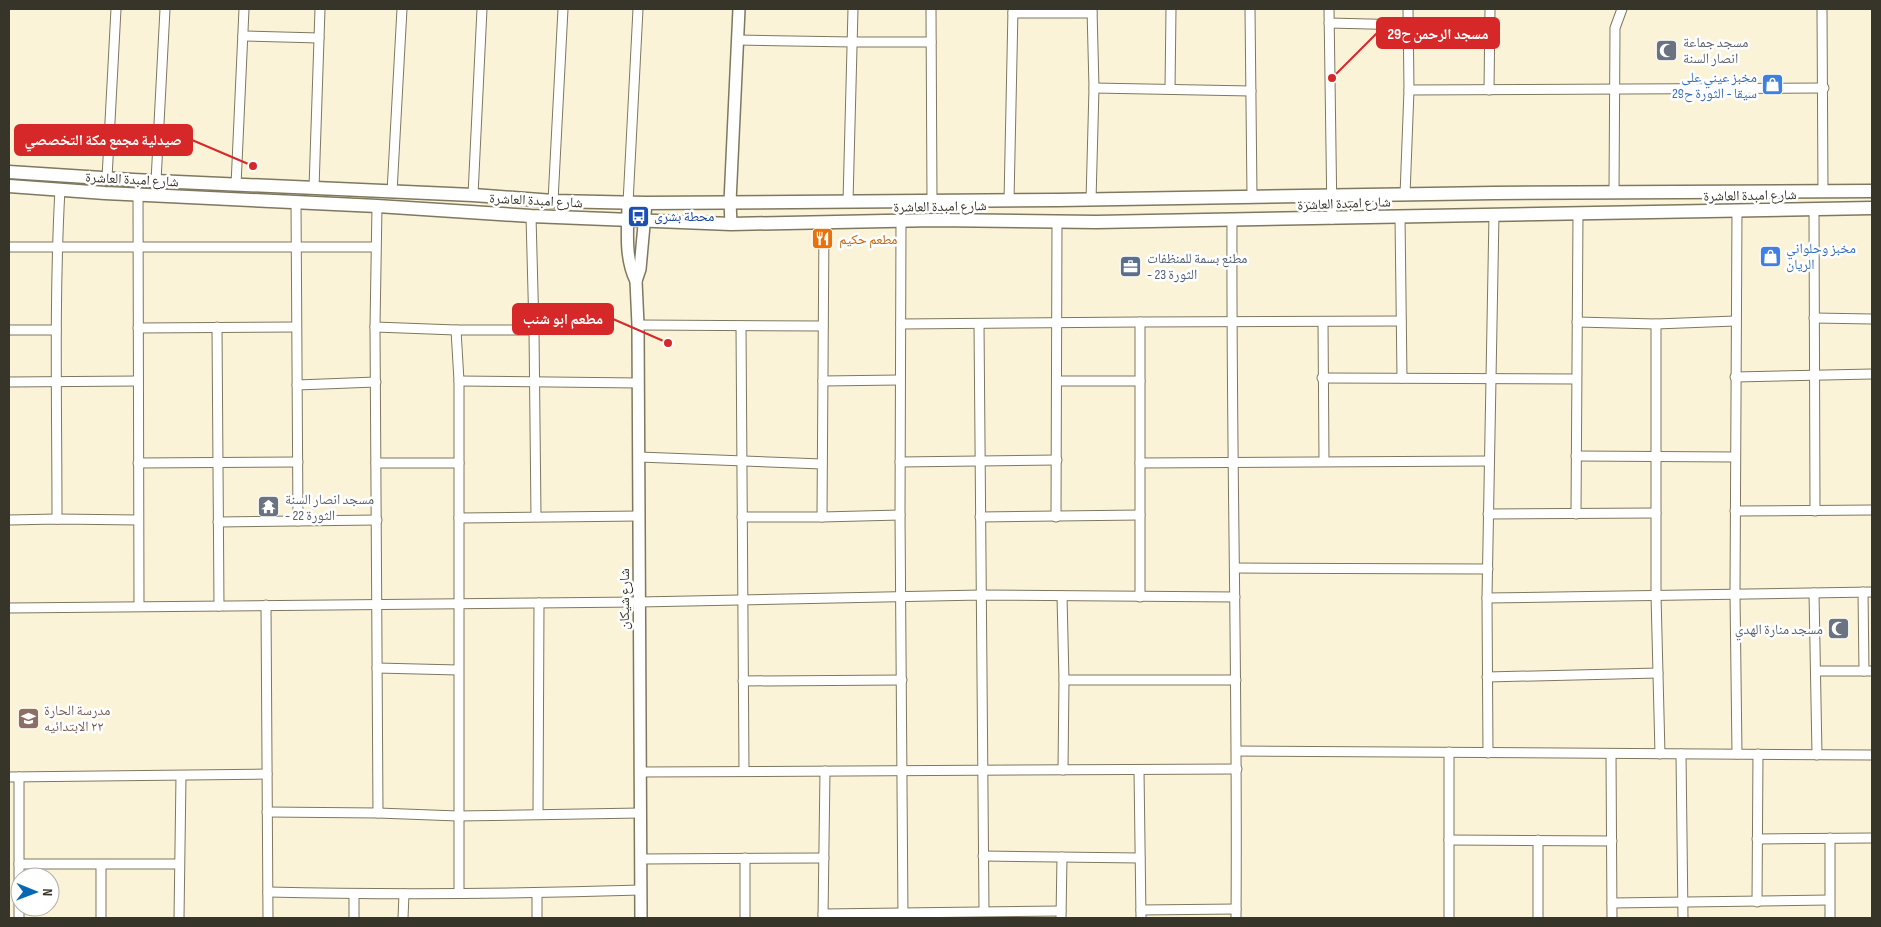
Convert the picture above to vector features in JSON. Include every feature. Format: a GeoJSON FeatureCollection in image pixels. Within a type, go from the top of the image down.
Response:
{"type":"FeatureCollection","features":[{"type":"Feature","properties":{"kind":"main road","name":"شارع امبدة العاشرة"},"geometry":{"type":"LineString","coordinates":[[9,172],[553,201],[628,203],[1009,201],[1494,193],[1872,191]]}},
{"type":"Feature","properties":{"kind":"main road","name":"شارع امبدة العاشرة"},"geometry":{"type":"LineString","coordinates":[[9,186],[531,216],[731,224],[900,221],[1057,222],[1332,219],[1494,214],[1872,208]]}},
{"type":"Feature","properties":{"kind":"main road"},"geometry":{"type":"LineString","coordinates":[[1035,200],[1035,221]]}},
{"type":"Feature","properties":{"kind":"street"},"geometry":{"type":"LineString","coordinates":[[107,178],[116,9]]}},
{"type":"Feature","properties":{"kind":"street"},"geometry":{"type":"LineString","coordinates":[[156,181],[165,9]]}},
{"type":"Feature","properties":{"kind":"street"},"geometry":{"type":"LineString","coordinates":[[236,185],[244,9]]}},
{"type":"Feature","properties":{"kind":"street"},"geometry":{"type":"LineString","coordinates":[[314,188],[320,9]]}},
{"type":"Feature","properties":{"kind":"street"},"geometry":{"type":"LineString","coordinates":[[392,192],[402,9]]}},
{"type":"Feature","properties":{"kind":"street"},"geometry":{"type":"LineString","coordinates":[[473,196],[482,9]]}},
{"type":"Feature","properties":{"kind":"street"},"geometry":{"type":"LineString","coordinates":[[553,201],[563,9]]}},
{"type":"Feature","properties":{"kind":"street"},"geometry":{"type":"LineString","coordinates":[[628,203],[638,9]]}},
{"type":"Feature","properties":{"kind":"street"},"geometry":{"type":"LineString","coordinates":[[731,224],[730,202],[740,9]]}},
{"type":"Feature","properties":{"kind":"street"},"geometry":{"type":"LineString","coordinates":[[848,201],[853,9]]}},
{"type":"Feature","properties":{"kind":"street"},"geometry":{"type":"LineString","coordinates":[[931,9],[932,201]]}},
{"type":"Feature","properties":{"kind":"street"},"geometry":{"type":"LineString","coordinates":[[1170,90],[1171,9]]}},
{"type":"Feature","properties":{"kind":"street"},"geometry":{"type":"LineString","coordinates":[[1250,9],[1252,196]]}},
{"type":"Feature","properties":{"kind":"street"},"geometry":{"type":"LineString","coordinates":[[1329,9],[1332,219]]}},
{"type":"Feature","properties":{"kind":"street"},"geometry":{"type":"LineString","coordinates":[[1405,195],[1409,90],[1408,9]]}},
{"type":"Feature","properties":{"kind":"street"},"geometry":{"type":"LineString","coordinates":[[1489,90],[1490,9]]}},
{"type":"Feature","properties":{"kind":"street"},"geometry":{"type":"LineString","coordinates":[[1614,193],[1616,28],[1622,9]]}},
{"type":"Feature","properties":{"kind":"street"},"geometry":{"type":"LineString","coordinates":[[1822,9],[1824,88],[1823,192]]}},
{"type":"Feature","properties":{"kind":"street"},"geometry":{"type":"LineString","coordinates":[[1009,201],[1013,11],[1092,11],[1094,88],[1091,200]]}},
{"type":"Feature","properties":{"kind":"street"},"geometry":{"type":"LineString","coordinates":[[1329,23],[1408,25]]}},
{"type":"Feature","properties":{"kind":"street"},"geometry":{"type":"LineString","coordinates":[[242,36],[318,38]]}},
{"type":"Feature","properties":{"kind":"street"},"geometry":{"type":"LineString","coordinates":[[738,40],[931,42]]}},
{"type":"Feature","properties":{"kind":"street"},"geometry":{"type":"LineString","coordinates":[[1094,88],[1251,90]]}},
{"type":"Feature","properties":{"kind":"street"},"geometry":{"type":"LineString","coordinates":[[1409,90],[1824,88]]}},
{"type":"Feature","properties":{"kind":"street"},"geometry":{"type":"LineString","coordinates":[[57,519],[56,330],[60,190]]}},
{"type":"Feature","properties":{"kind":"street"},"geometry":{"type":"LineString","coordinates":[[138,194],[139,606]]}},
{"type":"Feature","properties":{"kind":"street"},"geometry":{"type":"LineString","coordinates":[[296,202],[298,521]]}},
{"type":"Feature","properties":{"kind":"street","name":"شارع شيكان"},"geometry":{"type":"LineString","coordinates":[[628,203],[628,254],[630,269],[636,280]]}},
{"type":"Feature","properties":{"kind":"street","name":"شارع شيكان"},"geometry":{"type":"LineString","coordinates":[[641,918],[638,325],[636,280],[640,269],[646,203]]}},
{"type":"Feature","properties":{"kind":"street"},"geometry":{"type":"LineString","coordinates":[[376,206],[378,813]]}},
{"type":"Feature","properties":{"kind":"street"},"geometry":{"type":"LineString","coordinates":[[1814,209],[1815,511]]}},
{"type":"Feature","properties":{"kind":"street"},"geometry":{"type":"LineString","coordinates":[[1737,210],[1735,321],[1737,754]]}},
{"type":"Feature","properties":{"kind":"street"},"geometry":{"type":"LineString","coordinates":[[1488,753],[1487,598],[1494,214]]}},
{"type":"Feature","properties":{"kind":"street"},"geometry":{"type":"LineString","coordinates":[[1576,514],[1578,214]]}},
{"type":"Feature","properties":{"kind":"street"},"geometry":{"type":"LineString","coordinates":[[531,216],[536,516]]}},
{"type":"Feature","properties":{"kind":"street"},"geometry":{"type":"LineString","coordinates":[[1400,216],[1402,378]]}},
{"type":"Feature","properties":{"kind":"street"},"geometry":{"type":"LineString","coordinates":[[1139,770],[1141,914],[1236,914],[1237,751],[1232,219]]}},
{"type":"Feature","properties":{"kind":"street"},"geometry":{"type":"LineString","coordinates":[[900,221],[901,324],[899,380],[903,915]]}},
{"type":"Feature","properties":{"kind":"street"},"geometry":{"type":"LineString","coordinates":[[1056,517],[1057,222]]}},
{"type":"Feature","properties":{"kind":"street"},"geometry":{"type":"LineString","coordinates":[[822,517],[824,223]]}},
{"type":"Feature","properties":{"kind":"street"},"geometry":{"type":"LineString","coordinates":[[9,247],[376,247]]}},
{"type":"Feature","properties":{"kind":"street"},"geometry":{"type":"LineString","coordinates":[[1814,318],[1872,319]]}},
{"type":"Feature","properties":{"kind":"street"},"geometry":{"type":"LineString","coordinates":[[901,324],[1401,321]]}},
{"type":"Feature","properties":{"kind":"street"},"geometry":{"type":"LineString","coordinates":[[1577,322],[1656,324],[1735,321]]}},
{"type":"Feature","properties":{"kind":"street"},"geometry":{"type":"LineString","coordinates":[[1140,322],[1140,597]]}},
{"type":"Feature","properties":{"kind":"street"},"geometry":{"type":"LineString","coordinates":[[1322,322],[1324,461]]}},
{"type":"Feature","properties":{"kind":"street"},"geometry":{"type":"LineString","coordinates":[[979,324],[984,910]]}},
{"type":"Feature","properties":{"kind":"street"},"geometry":{"type":"LineString","coordinates":[[1656,324],[1656,595],[1660,754]]}},
{"type":"Feature","properties":{"kind":"street"},"geometry":{"type":"LineString","coordinates":[[638,325],[823,326]]}},
{"type":"Feature","properties":{"kind":"street"},"geometry":{"type":"LineString","coordinates":[[741,326],[740,462],[744,771]]}},
{"type":"Feature","properties":{"kind":"street"},"geometry":{"type":"LineString","coordinates":[[217,327],[219,606]]}},
{"type":"Feature","properties":{"kind":"street"},"geometry":{"type":"LineString","coordinates":[[138,328],[296,327]]}},
{"type":"Feature","properties":{"kind":"street"},"geometry":{"type":"LineString","coordinates":[[375,327],[534,330]]}},
{"type":"Feature","properties":{"kind":"street"},"geometry":{"type":"LineString","coordinates":[[9,330],[56,330]]}},
{"type":"Feature","properties":{"kind":"street"},"geometry":{"type":"LineString","coordinates":[[456,330],[459,381],[458,893]]}},
{"type":"Feature","properties":{"kind":"street"},"geometry":{"type":"LineString","coordinates":[[1736,377],[1872,374]]}},
{"type":"Feature","properties":{"kind":"street"},"geometry":{"type":"LineString","coordinates":[[1322,378],[1576,379]]}},
{"type":"Feature","properties":{"kind":"street"},"geometry":{"type":"LineString","coordinates":[[823,381],[899,380]]}},
{"type":"Feature","properties":{"kind":"street"},"geometry":{"type":"LineString","coordinates":[[459,381],[638,383]]}},
{"type":"Feature","properties":{"kind":"street"},"geometry":{"type":"LineString","coordinates":[[1057,381],[1140,381]]}},
{"type":"Feature","properties":{"kind":"street"},"geometry":{"type":"LineString","coordinates":[[9,382],[138,382]]}},
{"type":"Feature","properties":{"kind":"street"},"geometry":{"type":"LineString","coordinates":[[297,385],[376,382]]}},
{"type":"Feature","properties":{"kind":"street"},"geometry":{"type":"LineString","coordinates":[[1576,456],[1735,457]]}},
{"type":"Feature","properties":{"kind":"street"},"geometry":{"type":"LineString","coordinates":[[638,457],[822,464]]}},
{"type":"Feature","properties":{"kind":"street"},"geometry":{"type":"LineString","coordinates":[[900,462],[1057,460]]}},
{"type":"Feature","properties":{"kind":"street"},"geometry":{"type":"LineString","coordinates":[[1140,463],[1489,460]]}},
{"type":"Feature","properties":{"kind":"street"},"geometry":{"type":"LineString","coordinates":[[138,463],[298,462]]}},
{"type":"Feature","properties":{"kind":"street"},"geometry":{"type":"LineString","coordinates":[[376,463],[459,463]]}},
{"type":"Feature","properties":{"kind":"street"},"geometry":{"type":"LineString","coordinates":[[1735,511],[1872,510]]}},
{"type":"Feature","properties":{"kind":"street"},"geometry":{"type":"LineString","coordinates":[[1488,514],[1656,513]]}},
{"type":"Feature","properties":{"kind":"street"},"geometry":{"type":"LineString","coordinates":[[742,517],[900,515]]}},
{"type":"Feature","properties":{"kind":"street"},"geometry":{"type":"LineString","coordinates":[[980,517],[1140,515]]}},
{"type":"Feature","properties":{"kind":"street"},"geometry":{"type":"LineString","coordinates":[[459,518],[639,516]]}},
{"type":"Feature","properties":{"kind":"street"},"geometry":{"type":"LineString","coordinates":[[9,520],[138,520]]}},
{"type":"Feature","properties":{"kind":"street"},"geometry":{"type":"LineString","coordinates":[[218,522],[377,520]]}},
{"type":"Feature","properties":{"kind":"street"},"geometry":{"type":"LineString","coordinates":[[1235,568],[1488,570]]}},
{"type":"Feature","properties":{"kind":"street"},"geometry":{"type":"LineString","coordinates":[[1487,598],[1867,592],[1868,671],[1817,671]]}},
{"type":"Feature","properties":{"kind":"street"},"geometry":{"type":"LineString","coordinates":[[1814,593],[1817,671],[1817,755]]}},
{"type":"Feature","properties":{"kind":"street"},"geometry":{"type":"LineString","coordinates":[[9,608],[639,602],[981,594],[1236,598]]}},
{"type":"Feature","properties":{"kind":"street"},"geometry":{"type":"LineString","coordinates":[[1062,596],[1064,680],[1063,770]]}},
{"type":"Feature","properties":{"kind":"street"},"geometry":{"type":"LineString","coordinates":[[538,814],[539,603]]}},
{"type":"Feature","properties":{"kind":"street"},"geometry":{"type":"LineString","coordinates":[[266,605],[268,918]]}},
{"type":"Feature","properties":{"kind":"street"},"geometry":{"type":"LineString","coordinates":[[378,668],[458,670]]}},
{"type":"Feature","properties":{"kind":"street"},"geometry":{"type":"LineString","coordinates":[[1488,677],[1658,673]]}},
{"type":"Feature","properties":{"kind":"street"},"geometry":{"type":"LineString","coordinates":[[743,681],[902,680]]}},
{"type":"Feature","properties":{"kind":"street"},"geometry":{"type":"LineString","coordinates":[[1064,680],[1236,680]]}},
{"type":"Feature","properties":{"kind":"street"},"geometry":{"type":"LineString","coordinates":[[1237,751],[1872,755]]}},
{"type":"Feature","properties":{"kind":"street"},"geometry":{"type":"LineString","coordinates":[[1448,918],[1449,752]]}},
{"type":"Feature","properties":{"kind":"street"},"geometry":{"type":"LineString","coordinates":[[1611,754],[1612,918]]}},
{"type":"Feature","properties":{"kind":"street"},"geometry":{"type":"LineString","coordinates":[[1681,754],[1683,918]]}},
{"type":"Feature","properties":{"kind":"street"},"geometry":{"type":"LineString","coordinates":[[1757,902],[1758,754]]}},
{"type":"Feature","properties":{"kind":"street"},"geometry":{"type":"LineString","coordinates":[[640,772],[1236,769]]}},
{"type":"Feature","properties":{"kind":"street"},"geometry":{"type":"LineString","coordinates":[[825,771],[823,916],[903,915],[984,910],[1061,914],[1062,857]]}},
{"type":"Feature","properties":{"kind":"street"},"geometry":{"type":"LineString","coordinates":[[9,777],[267,774]]}},
{"type":"Feature","properties":{"kind":"street"},"geometry":{"type":"LineString","coordinates":[[179,918],[180,776]]}},
{"type":"Feature","properties":{"kind":"street"},"geometry":{"type":"LineString","coordinates":[[9,918],[19,918],[19,777]]}},
{"type":"Feature","properties":{"kind":"street"},"geometry":{"type":"LineString","coordinates":[[267,812],[458,816],[640,813]]}},
{"type":"Feature","properties":{"kind":"street"},"geometry":{"type":"LineString","coordinates":[[1830,838],[1830,918]]}},
{"type":"Feature","properties":{"kind":"street"},"geometry":{"type":"LineString","coordinates":[[1757,839],[1872,838]]}},
{"type":"Feature","properties":{"kind":"street"},"geometry":{"type":"LineString","coordinates":[[1449,840],[1612,841]]}},
{"type":"Feature","properties":{"kind":"street"},"geometry":{"type":"LineString","coordinates":[[1538,840],[1538,918]]}},
{"type":"Feature","properties":{"kind":"street"},"geometry":{"type":"LineString","coordinates":[[983,856],[1140,858]]}},
{"type":"Feature","properties":{"kind":"street"},"geometry":{"type":"LineString","coordinates":[[745,858],[745,918]]}},
{"type":"Feature","properties":{"kind":"street"},"geometry":{"type":"LineString","coordinates":[[641,859],[824,858]]}},
{"type":"Feature","properties":{"kind":"street"},"geometry":{"type":"LineString","coordinates":[[19,864],[179,864]]}},
{"type":"Feature","properties":{"kind":"street"},"geometry":{"type":"LineString","coordinates":[[101,865],[101,918]]}},
{"type":"Feature","properties":{"kind":"street"},"geometry":{"type":"LineString","coordinates":[[268,892],[537,894],[641,890]]}},
{"type":"Feature","properties":{"kind":"street"},"geometry":{"type":"LineString","coordinates":[[354,894],[354,918]]}},
{"type":"Feature","properties":{"kind":"street"},"geometry":{"type":"LineString","coordinates":[[404,894],[404,918]]}},
{"type":"Feature","properties":{"kind":"street"},"geometry":{"type":"LineString","coordinates":[[537,894],[537,918]]}},
{"type":"Feature","properties":{"kind":"street"},"geometry":{"type":"LineString","coordinates":[[1612,903],[1829,900]]}},
{"type":"Feature","properties":{"kind":"place","name":"مسجد جماعة انصار السنة"},"geometry":{"type":"Point","coordinates":[1667,50]}},
{"type":"Feature","properties":{"kind":"place","name":"مسجد الرحمن ح29"},"geometry":{"type":"Point","coordinates":[1332,78]}},
{"type":"Feature","properties":{"kind":"place","name":"مخبز عيني على سيقا - الثورة ح29"},"geometry":{"type":"Point","coordinates":[1773,85]}},
{"type":"Feature","properties":{"kind":"place","name":"صيدلية مجمع مكة التخصصي"},"geometry":{"type":"Point","coordinates":[253,166]}},
{"type":"Feature","properties":{"kind":"place","name":"محطة بشرى"},"geometry":{"type":"Point","coordinates":[638,216]}},
{"type":"Feature","properties":{"kind":"place","name":"مطعم حكيم"},"geometry":{"type":"Point","coordinates":[823,239]}},
{"type":"Feature","properties":{"kind":"place","name":"مخبز وحلواني الريان"},"geometry":{"type":"Point","coordinates":[1770,256]}},
{"type":"Feature","properties":{"kind":"place","name":"مطنع بسمة للمنظفات - الثورة 23"},"geometry":{"type":"Point","coordinates":[1131,266]}},
{"type":"Feature","properties":{"kind":"place","name":"مطعم ابو شنب"},"geometry":{"type":"Point","coordinates":[668,343]}},
{"type":"Feature","properties":{"kind":"place","name":"مسجد انصار السنة - الثورة 22"},"geometry":{"type":"Point","coordinates":[269,507]}},
{"type":"Feature","properties":{"kind":"place","name":"مسجد منارة الهدي"},"geometry":{"type":"Point","coordinates":[1839,629]}},
{"type":"Feature","properties":{"kind":"place","name":"مدرسة الحارة ٢٢ الابتدائيه"},"geometry":{"type":"Point","coordinates":[28,718]}}]}
